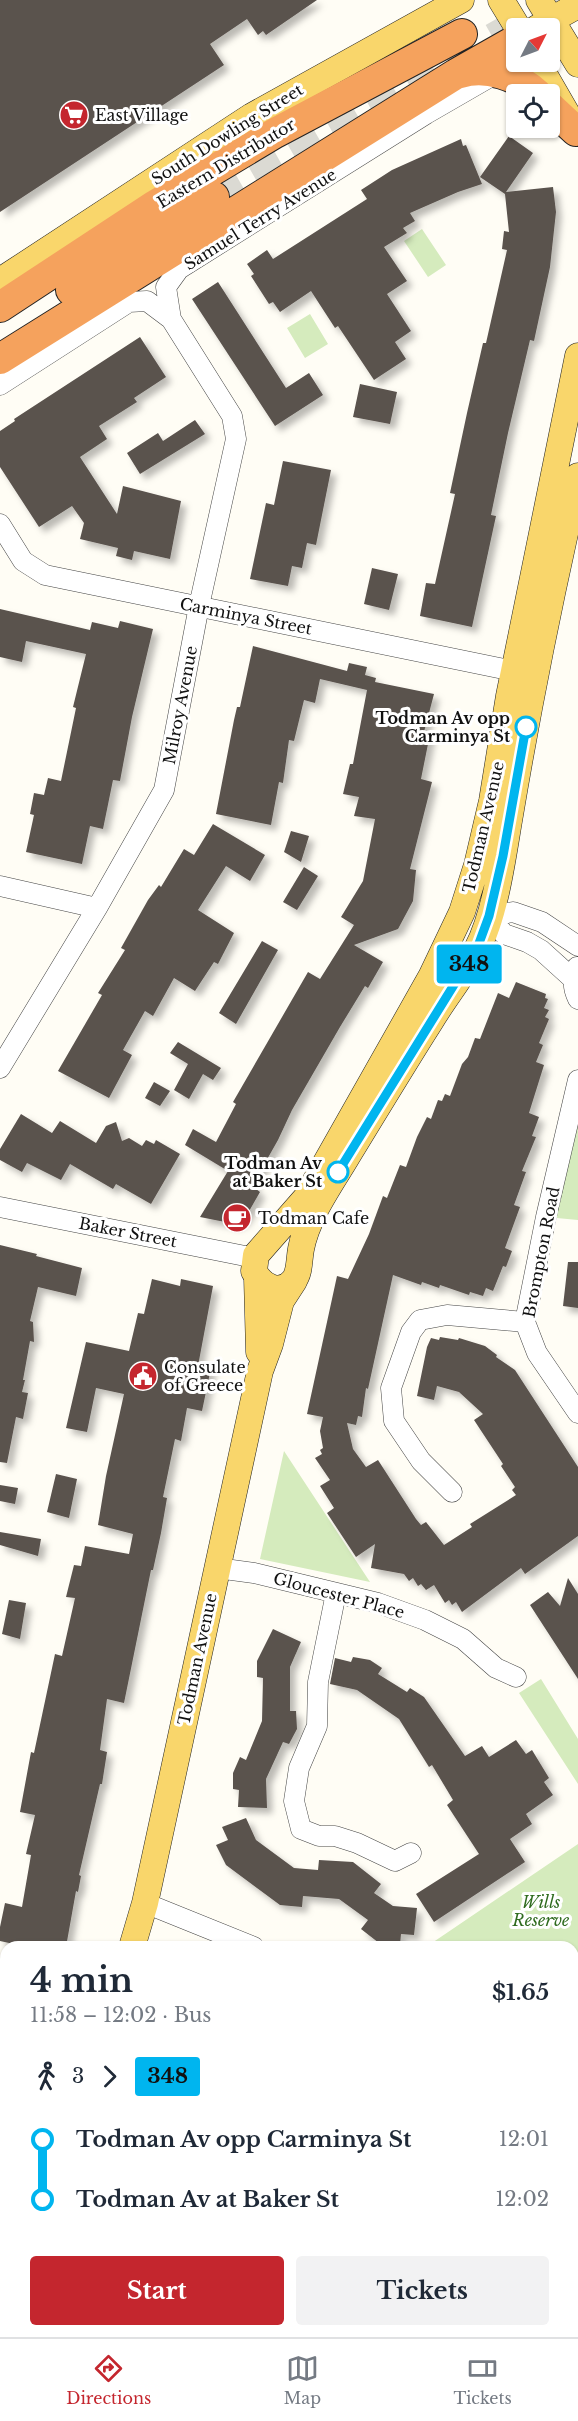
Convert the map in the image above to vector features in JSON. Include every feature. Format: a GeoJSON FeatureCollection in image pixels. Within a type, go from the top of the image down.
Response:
{"type":"FeatureCollection","features":[{"type":"Feature","properties":{"kind":"highway","name":"Eastern Distributor"},"geometry":{"type":"LineString","coordinates":[[0,307],[155,205],[248,149],[305,116],[462,34]]}},
{"type":"Feature","properties":{"kind":"highway"},"geometry":{"type":"LineString","coordinates":[[0,359],[456,74],[506,46]]}},
{"type":"Feature","properties":{"kind":"highway"},"geometry":{"type":"LineString","coordinates":[[456,74],[472,70],[497,73],[525,84]]}},
{"type":"Feature","properties":{"kind":"highway"},"geometry":{"type":"LineString","coordinates":[[560,116],[577,133]]}},
{"type":"Feature","properties":{"kind":"highway","name":"Eastern Distributor"},"geometry":{"type":"LineString","coordinates":[[0,336],[214,197]]}},
{"type":"Feature","properties":{"kind":"main road","name":"South Dowling Street"},"geometry":{"type":"LineString","coordinates":[[0,281],[252,116],[461,0]]}},
{"type":"Feature","properties":{"kind":"main road"},"geometry":{"type":"LineString","coordinates":[[501,0],[512,18]]}},
{"type":"Feature","properties":{"kind":"main road"},"geometry":{"type":"LineString","coordinates":[[578,5],[543,16],[578,63]]}},
{"type":"Feature","properties":{"kind":"main road"},"geometry":{"type":"LineString","coordinates":[[543,72],[577,133]]}},
{"type":"Feature","properties":{"kind":"main road"},"geometry":{"type":"LineString","coordinates":[[0,261],[27,248],[60,241]]}},
{"type":"Feature","properties":{"kind":"main road","name":"Todman Avenue"},"geometry":{"type":"LineString","coordinates":[[260,1371],[258,1263],[306,1198],[431,977],[462,912],[494,790],[514,671],[578,356]]}},
{"type":"Feature","properties":{"kind":"main road","name":"Todman Avenue"},"geometry":{"type":"LineString","coordinates":[[134,1941],[146,1904],[260,1371],[270,1344],[281,1301],[296,1272],[301,1247],[326,1191],[431,1020],[469,964],[489,916],[578,476]]}},
{"type":"Feature","properties":{"kind":"main road"},"geometry":{"type":"LineString","coordinates":[[431,977],[452,958],[471,924],[480,917],[489,916],[480,892],[487,855],[484,834]]}},
{"type":"Feature","properties":{"kind":"main road"},"geometry":{"type":"LineString","coordinates":[[277,1243],[292,1250],[296,1272],[279,1289],[263,1285],[258,1263],[277,1243]]}},
{"type":"Feature","properties":{"kind":"street"},"geometry":{"type":"LineString","coordinates":[[412,26],[432,0]]}},
{"type":"Feature","properties":{"kind":"street","name":"Samuel Terry Avenue"},"geometry":{"type":"LineString","coordinates":[[171,319],[166,287],[179,269],[426,114],[497,73]]}},
{"type":"Feature","properties":{"kind":"street"},"geometry":{"type":"LineString","coordinates":[[0,385],[129,302],[147,302],[171,319]]}},
{"type":"Feature","properties":{"kind":"street","name":"Milroy Avenue"},"geometry":{"type":"LineString","coordinates":[[0,1068],[97,908],[164,790],[199,606],[236,440],[232,416],[171,319]]}},
{"type":"Feature","properties":{"kind":"street","name":"Carminya Street"},"geometry":{"type":"LineString","coordinates":[[0,524],[23,561],[45,575],[514,671]]}},
{"type":"Feature","properties":{"kind":"street"},"geometry":{"type":"LineString","coordinates":[[0,886],[97,908]]}},
{"type":"Feature","properties":{"kind":"street"},"geometry":{"type":"LineString","coordinates":[[489,916],[513,912],[542,922],[578,946]]}},
{"type":"Feature","properties":{"kind":"street"},"geometry":{"type":"LineString","coordinates":[[489,916],[504,934],[527,942],[575,973],[574,990],[578,999]]}},
{"type":"Feature","properties":{"kind":"street","name":"Brompton Road"},"geometry":{"type":"LineString","coordinates":[[578,1080],[546,1217],[525,1322],[537,1353],[571,1385],[578,1413]]}},
{"type":"Feature","properties":{"kind":"street","name":"Baker Street"},"geometry":{"type":"LineString","coordinates":[[0,1207],[245,1256],[258,1263]]}},
{"type":"Feature","properties":{"kind":"street"},"geometry":{"type":"LineString","coordinates":[[452,1492],[421,1461],[394,1421],[391,1388],[411,1332],[420,1320],[447,1315],[525,1322]]}},
{"type":"Feature","properties":{"kind":"street","name":"Gloucester Place"},"geometry":{"type":"LineString","coordinates":[[217,1568],[254,1573],[378,1603],[425,1620],[463,1639],[495,1668],[516,1677]]}},
{"type":"Feature","properties":{"kind":"street"},"geometry":{"type":"LineString","coordinates":[[336,1593],[318,1682],[317,1726],[299,1768],[294,1801],[301,1828],[318,1836],[335,1836],[357,1843],[395,1861],[411,1853]]}},
{"type":"Feature","properties":{"kind":"street"},"geometry":{"type":"LineString","coordinates":[[146,1904],[239,1941]]}},
{"type":"Feature","properties":{"kind":"green space"},"geometry":{"type":"Polygon","coordinates":[[[422,229],[446,265],[428,277],[404,241],[422,229]]]}},
{"type":"Feature","properties":{"kind":"green space"},"geometry":{"type":"Polygon","coordinates":[[[310,314],[328,344],[305,358],[287,328],[310,314]]]}},
{"type":"Feature","properties":{"kind":"green space"},"geometry":{"type":"Polygon","coordinates":[[[578,1080],[578,1220],[546,1217],[578,1080]]]}},
{"type":"Feature","properties":{"kind":"green space"},"geometry":{"type":"Polygon","coordinates":[[[284,1451],[370,1582],[260,1559],[284,1451]]]}},
{"type":"Feature","properties":{"kind":"green space"},"geometry":{"type":"Polygon","coordinates":[[[541,1679],[578,1739],[578,1784],[519,1693],[541,1679]]]}},
{"type":"Feature","properties":{"kind":"green space","name":"Wills Reserve"},"geometry":{"type":"Polygon","coordinates":[[[578,1844],[578,1941],[435,1941],[578,1844]]]}},
{"type":"Feature","properties":{"kind":"building","name":"East Village"},"geometry":{"type":"Polygon","coordinates":[[[0,0],[317,0],[266,35],[263,31],[258,35],[247,19],[210,44],[224,65],[0,212],[0,0]]]}},
{"type":"Feature","properties":{"kind":"building"},"geometry":{"type":"Polygon","coordinates":[[[508,138],[512,138],[533,153],[506,192],[553,187],[556,212],[550,267],[534,341],[530,340],[508,433],[491,515],[496,516],[472,627],[420,616],[426,583],[435,584],[455,494],[450,493],[467,413],[507,250],[502,249],[504,231],[509,232],[505,194],[480,177],[508,138]]]}},
{"type":"Feature","properties":{"kind":"building"},"geometry":{"type":"Polygon","coordinates":[[[461,139],[463,146],[466,145],[482,184],[410,213],[415,221],[403,228],[407,233],[384,247],[407,281],[387,294],[411,331],[395,342],[406,359],[374,380],[338,326],[335,328],[311,291],[280,312],[273,302],[269,304],[251,276],[254,274],[247,264],[267,250],[273,259],[367,199],[361,190],[392,170],[461,139]]]}},
{"type":"Feature","properties":{"kind":"building"},"geometry":{"type":"Polygon","coordinates":[[[218,282],[286,388],[309,373],[323,395],[275,426],[192,299],[218,282]]]}},
{"type":"Feature","properties":{"kind":"building"},"geometry":{"type":"Polygon","coordinates":[[[140,337],[166,377],[134,398],[137,402],[99,426],[107,439],[80,457],[117,514],[123,486],[181,501],[170,559],[134,551],[132,560],[116,556],[118,548],[80,539],[84,523],[72,506],[39,527],[0,467],[0,431],[15,421],[14,419],[140,337]]]}},
{"type":"Feature","properties":{"kind":"building"},"geometry":{"type":"Polygon","coordinates":[[[360,384],[397,392],[390,424],[353,417],[360,384]]]}},
{"type":"Feature","properties":{"kind":"building"},"geometry":{"type":"Polygon","coordinates":[[[195,420],[205,434],[140,474],[127,453],[158,433],[163,441],[195,420]]]}},
{"type":"Feature","properties":{"kind":"building"},"geometry":{"type":"Polygon","coordinates":[[[283,461],[331,470],[316,545],[307,543],[302,568],[292,566],[288,586],[250,579],[266,503],[274,505],[283,461]]]}},
{"type":"Feature","properties":{"kind":"building"},"geometry":{"type":"Polygon","coordinates":[[[372,568],[398,574],[389,610],[364,604],[372,568]]]}},
{"type":"Feature","properties":{"kind":"building"},"geometry":{"type":"Polygon","coordinates":[[[0,609],[90,630],[92,622],[118,628],[120,621],[153,629],[132,717],[120,781],[113,780],[103,829],[90,826],[82,864],[26,852],[34,815],[30,814],[34,793],[44,795],[48,778],[61,781],[76,708],[73,707],[86,654],[26,641],[22,662],[0,657],[0,609]]]}},
{"type":"Feature","properties":{"kind":"building"},"geometry":{"type":"Polygon","coordinates":[[[253,646],[347,671],[349,663],[367,667],[365,675],[376,678],[375,682],[434,694],[424,732],[430,734],[421,779],[432,782],[410,869],[416,870],[413,901],[398,929],[354,945],[383,962],[368,988],[365,986],[292,1110],[252,1186],[260,1192],[244,1220],[235,1224],[200,1217],[228,1171],[185,1145],[193,1129],[216,1142],[236,1104],[233,1102],[308,972],[320,979],[354,925],[341,917],[363,881],[375,819],[354,816],[359,797],[343,794],[350,764],[353,764],[367,690],[320,679],[315,703],[304,700],[294,741],[289,740],[283,783],[279,782],[271,825],[216,814],[234,720],[237,707],[240,707],[253,646]]]}},
{"type":"Feature","properties":{"kind":"building"},"geometry":{"type":"Polygon","coordinates":[[[213,824],[265,855],[250,881],[226,866],[198,910],[234,933],[218,964],[214,962],[195,991],[174,978],[153,1016],[145,1011],[123,1050],[132,1055],[109,1098],[58,1071],[102,995],[98,993],[125,950],[121,948],[148,900],[159,885],[161,887],[184,849],[194,855],[213,824]]]}},
{"type":"Feature","properties":{"kind":"building"},"geometry":{"type":"Polygon","coordinates":[[[291,831],[309,836],[301,862],[284,852],[291,831]]]}},
{"type":"Feature","properties":{"kind":"building"},"geometry":{"type":"Polygon","coordinates":[[[304,867],[318,876],[297,910],[283,902],[304,867]]]}},
{"type":"Feature","properties":{"kind":"building"},"geometry":{"type":"Polygon","coordinates":[[[262,941],[278,950],[236,1024],[219,1013],[262,941]]]}},
{"type":"Feature","properties":{"kind":"building"},"geometry":{"type":"Polygon","coordinates":[[[516,982],[546,994],[545,998],[548,999],[544,1008],[549,1010],[545,1017],[549,1019],[539,1043],[543,1045],[536,1062],[544,1065],[529,1113],[539,1117],[532,1136],[536,1137],[522,1171],[526,1172],[514,1205],[520,1207],[505,1248],[512,1251],[506,1267],[503,1266],[493,1291],[486,1288],[483,1296],[470,1292],[469,1295],[440,1285],[439,1288],[422,1282],[421,1285],[393,1275],[368,1389],[366,1388],[362,1417],[358,1416],[356,1425],[347,1423],[353,1449],[366,1467],[378,1460],[416,1519],[421,1525],[426,1522],[444,1545],[472,1527],[470,1524],[516,1495],[512,1490],[515,1487],[501,1466],[503,1464],[474,1420],[483,1414],[459,1392],[437,1386],[434,1400],[417,1396],[431,1338],[458,1340],[459,1338],[485,1346],[515,1370],[578,1467],[578,1536],[525,1574],[521,1568],[462,1612],[456,1602],[452,1605],[449,1600],[445,1603],[434,1585],[426,1590],[421,1584],[418,1586],[413,1578],[409,1581],[404,1574],[371,1568],[375,1544],[356,1557],[327,1513],[334,1508],[320,1486],[330,1480],[315,1458],[322,1454],[320,1431],[323,1417],[307,1414],[337,1276],[348,1279],[369,1234],[383,1196],[387,1198],[400,1165],[406,1167],[427,1117],[431,1119],[438,1100],[442,1101],[445,1094],[450,1096],[475,1038],[480,1039],[498,993],[509,998],[516,982]]]}},
{"type":"Feature","properties":{"kind":"building"},"geometry":{"type":"Polygon","coordinates":[[[178,1042],[221,1068],[213,1080],[203,1074],[189,1099],[174,1090],[188,1064],[170,1053],[178,1042]]]}},
{"type":"Feature","properties":{"kind":"building"},"geometry":{"type":"Polygon","coordinates":[[[154,1082],[170,1091],[160,1106],[145,1098],[154,1082]]]}},
{"type":"Feature","properties":{"kind":"building"},"geometry":{"type":"Polygon","coordinates":[[[21,1114],[52,1133],[60,1121],[96,1143],[106,1126],[116,1122],[122,1141],[129,1138],[142,1146],[146,1140],[154,1144],[156,1140],[180,1154],[151,1204],[116,1184],[113,1189],[70,1164],[61,1180],[27,1163],[22,1172],[0,1160],[0,1149],[21,1114]]]}},
{"type":"Feature","properties":{"kind":"building"},"geometry":{"type":"Polygon","coordinates":[[[0,1245],[82,1268],[76,1296],[38,1287],[30,1321],[33,1322],[34,1342],[30,1341],[23,1380],[25,1380],[22,1392],[28,1393],[23,1419],[16,1417],[7,1463],[0,1462],[0,1245]]]}},
{"type":"Feature","properties":{"kind":"building"},"geometry":{"type":"Polygon","coordinates":[[[568,1262],[578,1262],[578,1308],[563,1306],[568,1262]]]}},
{"type":"Feature","properties":{"kind":"building"},"geometry":{"type":"Polygon","coordinates":[[[152,1279],[180,1286],[181,1279],[213,1286],[198,1366],[211,1368],[202,1411],[187,1408],[181,1441],[175,1439],[163,1497],[167,1498],[161,1533],[153,1570],[151,1570],[124,1703],[107,1699],[100,1750],[107,1752],[102,1784],[100,1784],[79,1875],[81,1876],[67,1941],[0,1941],[0,1927],[5,1903],[22,1907],[31,1855],[26,1854],[35,1815],[20,1812],[31,1752],[34,1753],[55,1654],[62,1656],[75,1598],[66,1597],[74,1565],[81,1566],[85,1546],[129,1554],[133,1534],[98,1525],[124,1394],[96,1388],[87,1432],[66,1428],[86,1342],[129,1351],[138,1313],[144,1314],[152,1279]]]}},
{"type":"Feature","properties":{"kind":"building"},"geometry":{"type":"Polygon","coordinates":[[[56,1474],[77,1479],[69,1518],[47,1512],[56,1474]]]}},
{"type":"Feature","properties":{"kind":"building"},"geometry":{"type":"Polygon","coordinates":[[[0,1485],[18,1488],[15,1504],[0,1501],[0,1485]]]}},
{"type":"Feature","properties":{"kind":"building"},"geometry":{"type":"Polygon","coordinates":[[[0,1532],[41,1539],[38,1556],[0,1545],[0,1532]]]}},
{"type":"Feature","properties":{"kind":"building"},"geometry":{"type":"Polygon","coordinates":[[[568,1578],[578,1594],[578,1679],[530,1605],[548,1592],[560,1606],[568,1578]]]}},
{"type":"Feature","properties":{"kind":"building"},"geometry":{"type":"Polygon","coordinates":[[[9,1600],[26,1603],[20,1639],[2,1634],[9,1600]]]}},
{"type":"Feature","properties":{"kind":"building"},"geometry":{"type":"Polygon","coordinates":[[[273,1629],[301,1642],[290,1667],[290,1711],[296,1711],[297,1729],[289,1744],[283,1742],[266,1779],[267,1808],[238,1807],[239,1790],[233,1789],[233,1773],[240,1757],[246,1760],[262,1721],[263,1678],[257,1677],[257,1661],[273,1629]]]}},
{"type":"Feature","properties":{"kind":"building"},"geometry":{"type":"Polygon","coordinates":[[[353,1657],[370,1660],[382,1668],[378,1674],[407,1692],[410,1688],[424,1697],[465,1756],[482,1746],[489,1757],[516,1740],[526,1754],[532,1750],[549,1778],[544,1782],[553,1795],[526,1814],[532,1824],[510,1839],[525,1862],[434,1922],[416,1894],[479,1854],[447,1805],[453,1800],[432,1765],[429,1767],[399,1719],[357,1690],[330,1684],[335,1658],[351,1662],[353,1657]]]}},
{"type":"Feature","properties":{"kind":"building"},"geometry":{"type":"Polygon","coordinates":[[[246,1818],[256,1840],[294,1868],[318,1870],[319,1860],[353,1862],[381,1884],[374,1893],[393,1906],[417,1908],[414,1935],[401,1934],[400,1941],[376,1941],[361,1929],[368,1920],[339,1899],[303,1896],[302,1907],[280,1905],[226,1865],[216,1845],[228,1840],[222,1827],[246,1818]]]}},
{"type":"Feature","properties":{"kind":"tunnel"},"geometry":{"type":"LineString","coordinates":[[493,38],[561,0]]}},
{"type":"Feature","properties":{"kind":"tunnel"},"geometry":{"type":"LineString","coordinates":[[214,197],[435,71]]}},
{"type":"Feature","properties":{"kind":"bus line","name":"348"},"geometry":{"type":"LineString","coordinates":[[338,1172],[431,1020],[469,964],[484,933],[503,856],[526,727]]}},
{"type":"Feature","properties":{"kind":"place","name":"East Village"},"geometry":{"type":"Point","coordinates":[74,115]}},
{"type":"Feature","properties":{"kind":"place","name":"Todman Av opp Carminya St"},"geometry":{"type":"Point","coordinates":[526,727]}},
{"type":"Feature","properties":{"kind":"place","name":"Todman Av at Baker St"},"geometry":{"type":"Point","coordinates":[338,1172]}},
{"type":"Feature","properties":{"kind":"place","name":"Todman Cafe"},"geometry":{"type":"Point","coordinates":[237,1218]}},
{"type":"Feature","properties":{"kind":"place","name":"Consulate of Greece"},"geometry":{"type":"Point","coordinates":[143,1376]}}]}
